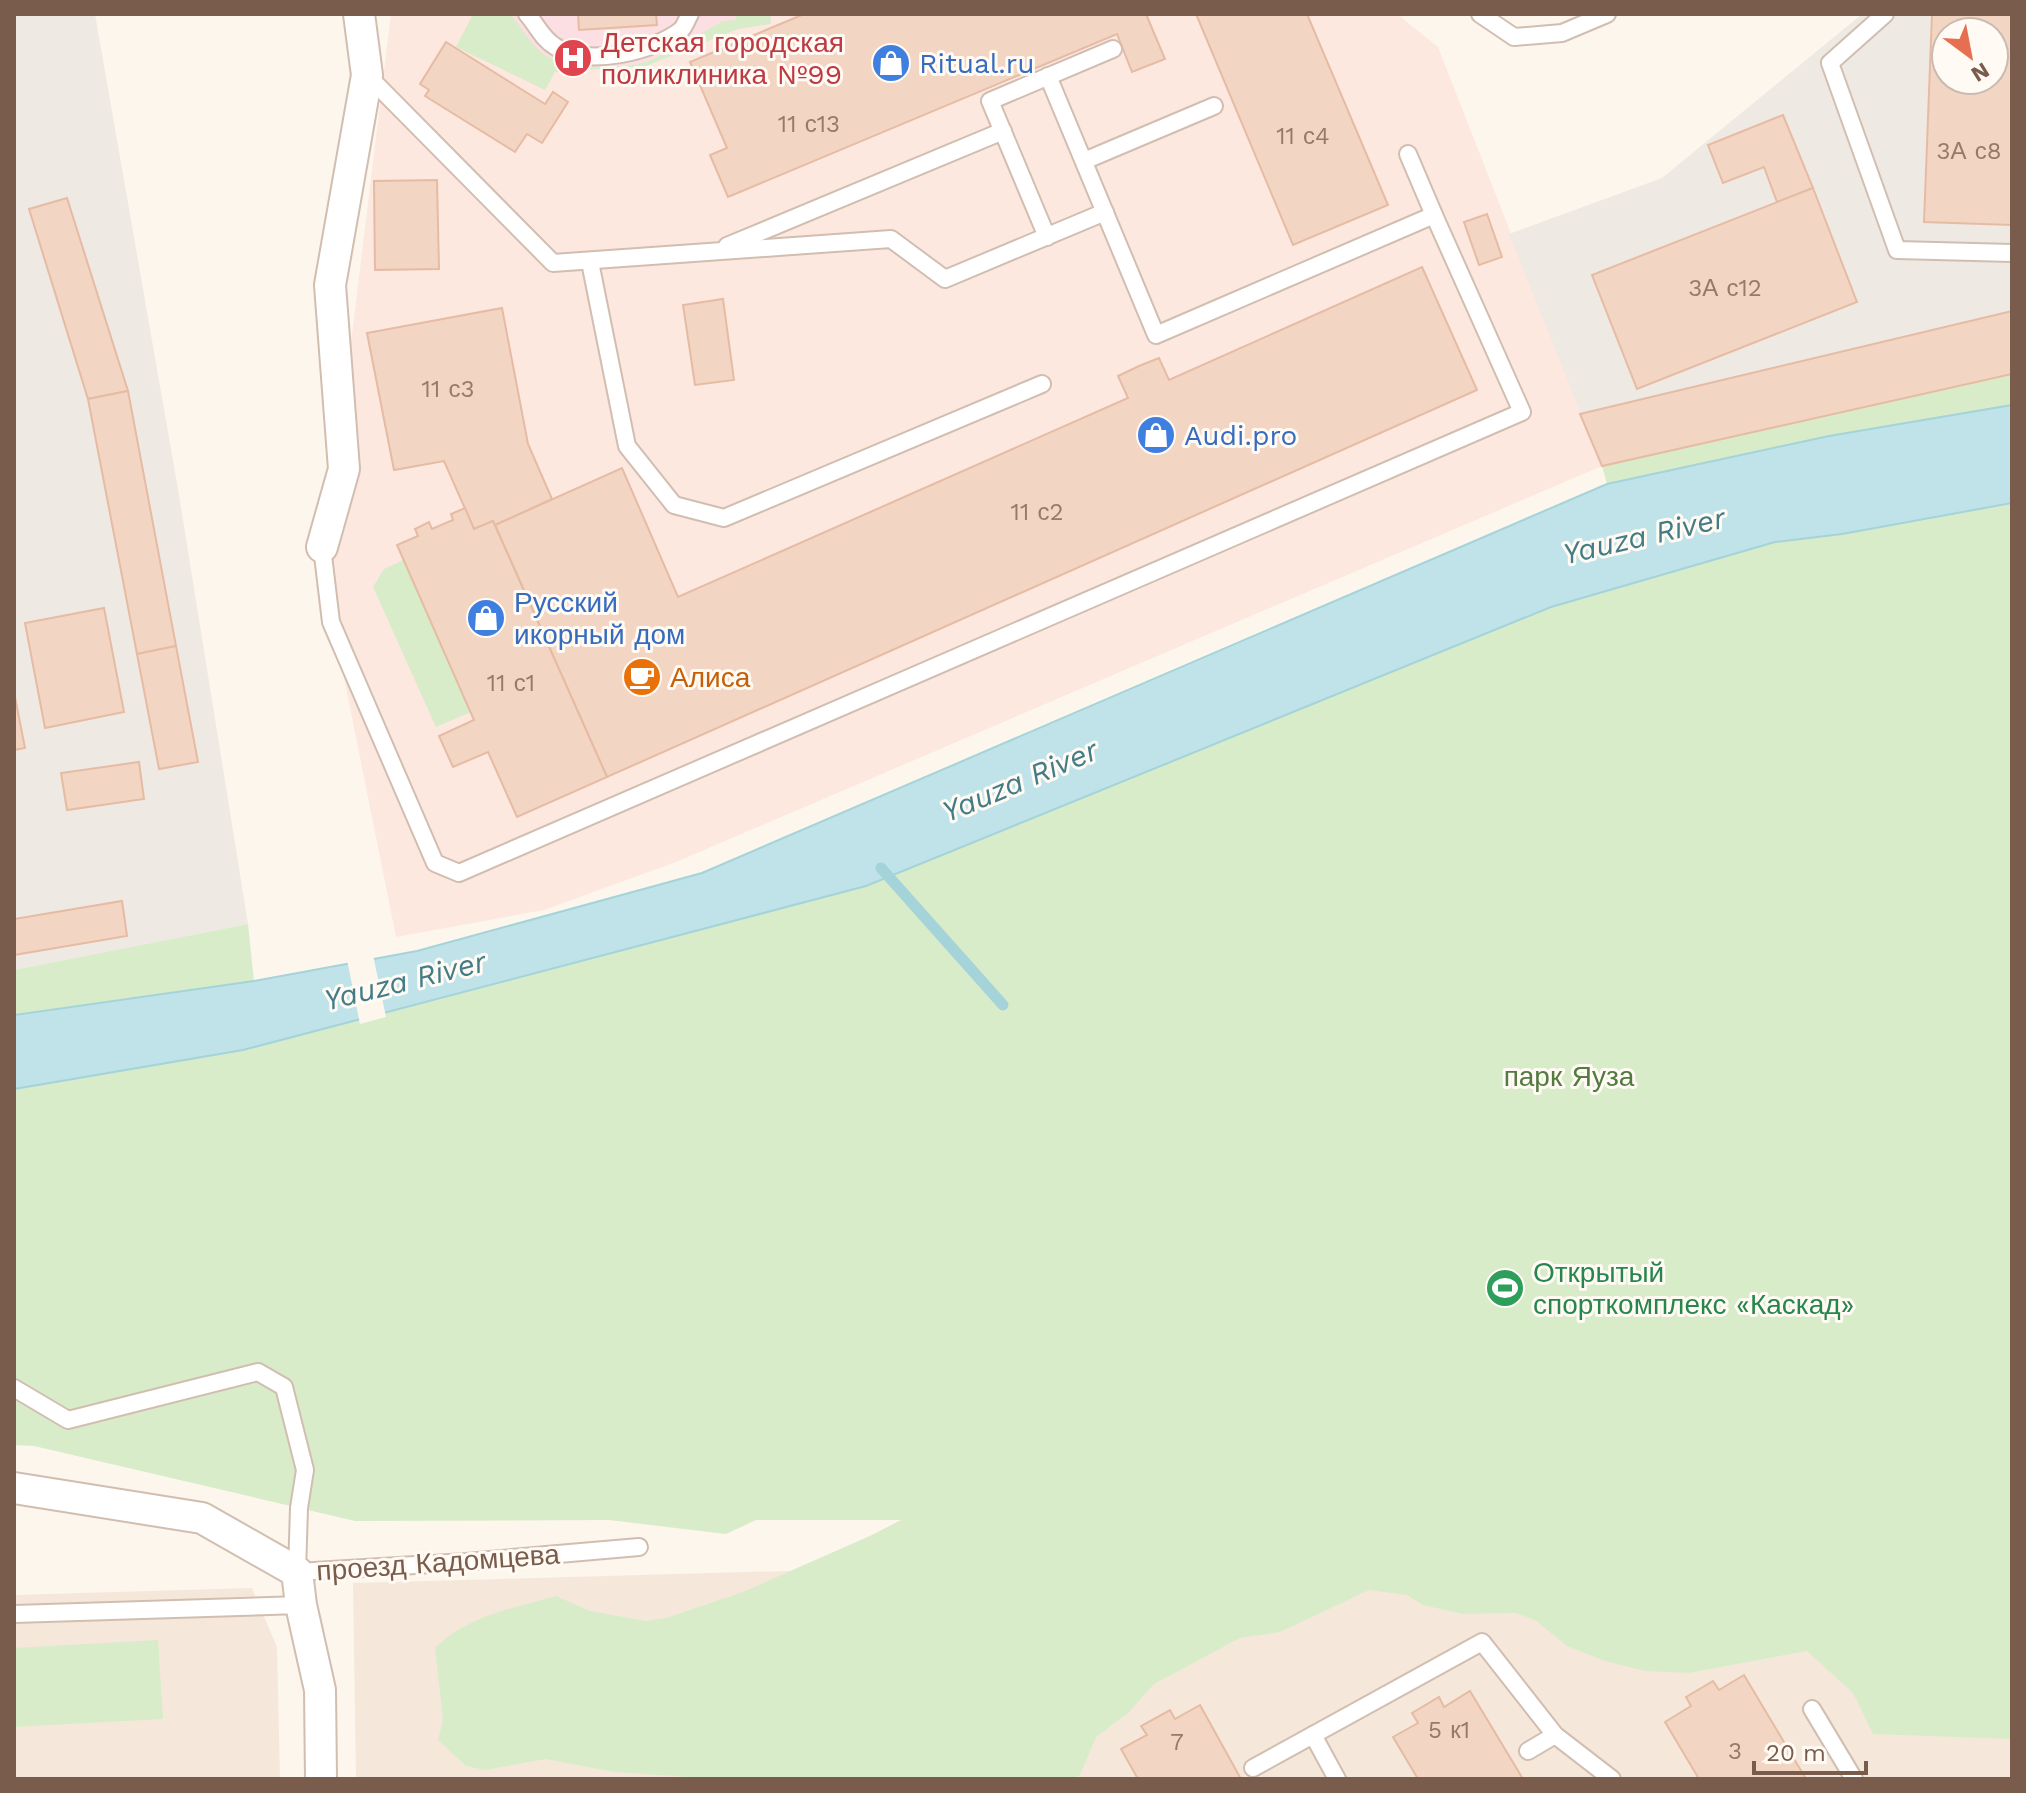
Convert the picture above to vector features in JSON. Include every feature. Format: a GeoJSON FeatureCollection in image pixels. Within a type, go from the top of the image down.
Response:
{"type":"FeatureCollection","features":[{"type":"Feature","properties":{"kind":"street"},"geometry":{"type":"LineString","coordinates":[[322,547],[344,469],[330,285],[367,75],[359,14]]}},
{"type":"Feature","properties":{"kind":"street","name":"проезд Кадомцева"},"geometry":{"type":"LineString","coordinates":[[14,1488],[202,1518],[297,1572]]}},
{"type":"Feature","properties":{"kind":"street"},"geometry":{"type":"LineString","coordinates":[[297,1572],[320,1690],[321,1779]]}},
{"type":"Feature","properties":{"kind":"lane"},"geometry":{"type":"LineString","coordinates":[[529,15],[541,35],[556,47],[587,56],[628,54],[649,47],[683,29],[690,14]]}},
{"type":"Feature","properties":{"kind":"lane"},"geometry":{"type":"LineString","coordinates":[[1480,14],[1514,37],[1562,33],[1607,14]]}},
{"type":"Feature","properties":{"kind":"lane"},"geometry":{"type":"LineString","coordinates":[[1885,14],[1830,63],[1897,250],[2012,253]]}},
{"type":"Feature","properties":{"kind":"lane"},"geometry":{"type":"LineString","coordinates":[[1047,237],[990,101],[1113,49]]}},
{"type":"Feature","properties":{"kind":"lane"},"geometry":{"type":"LineString","coordinates":[[367,75],[553,263],[891,239],[945,279],[1105,212]]}},
{"type":"Feature","properties":{"kind":"lane"},"geometry":{"type":"LineString","coordinates":[[1048,76],[1156,335],[1434,215]]}},
{"type":"Feature","properties":{"kind":"lane"},"geometry":{"type":"LineString","coordinates":[[1084,161],[1214,106]]}},
{"type":"Feature","properties":{"kind":"lane"},"geometry":{"type":"LineString","coordinates":[[714,252],[1003,131]]}},
{"type":"Feature","properties":{"kind":"lane"},"geometry":{"type":"LineString","coordinates":[[322,547],[331,622],[435,863],[459,873],[1522,412],[1408,154]]}},
{"type":"Feature","properties":{"kind":"lane"},"geometry":{"type":"LineString","coordinates":[[590,262],[627,446],[674,505],[724,518],[1042,384]]}},
{"type":"Feature","properties":{"kind":"lane"},"geometry":{"type":"LineString","coordinates":[[14,1388],[68,1420],[258,1372],[284,1387],[305,1470],[299,1508],[297,1572]]}},
{"type":"Feature","properties":{"kind":"lane","name":"проезд Кадомцева"},"geometry":{"type":"LineString","coordinates":[[297,1572],[639,1547]]}},
{"type":"Feature","properties":{"kind":"lane"},"geometry":{"type":"LineString","coordinates":[[14,1614],[301,1605]]}},
{"type":"Feature","properties":{"kind":"lane"},"geometry":{"type":"LineString","coordinates":[[1253,1768],[1482,1642],[1555,1735],[1612,1779]]}},
{"type":"Feature","properties":{"kind":"lane"},"geometry":{"type":"LineString","coordinates":[[1812,1709],[1854,1779]]}},
{"type":"Feature","properties":{"kind":"lane"},"geometry":{"type":"LineString","coordinates":[[1313,1735],[1337,1779]]}},
{"type":"Feature","properties":{"kind":"lane"},"geometry":{"type":"LineString","coordinates":[[1528,1751],[1555,1735]]}},
{"type":"Feature","properties":{"kind":"shaded area"},"geometry":{"type":"Polygon","coordinates":[[[14,14],[95,14],[179,495],[248,924],[14,970],[14,14]]]}},
{"type":"Feature","properties":{"kind":"shaded area"},"geometry":{"type":"Polygon","coordinates":[[[391,14],[473,15],[456,47],[555,72],[646,66],[738,29],[770,24],[770,14],[1397,14],[1438,47],[1602,466],[676,862],[544,910],[396,937],[323,573],[391,14]]]}},
{"type":"Feature","properties":{"kind":"shaded area","name":"Детская городская поликлиника №99"},"geometry":{"type":"Polygon","coordinates":[[[470,14],[770,14],[771,24],[738,29],[646,66],[555,72],[545,90],[456,47],[472,16],[470,14]]]}},
{"type":"Feature","properties":{"kind":"shaded area"},"geometry":{"type":"Polygon","coordinates":[[[1862,14],[2012,14],[2012,374],[1602,466],[1509,234],[1662,178],[1862,14]]]}},
{"type":"Feature","properties":{"kind":"shaded area"},"geometry":{"type":"Polygon","coordinates":[[[2012,1537],[2012,1779],[356,1779],[353,1583],[2012,1537]]]}},
{"type":"Feature","properties":{"kind":"shaded area"},"geometry":{"type":"Polygon","coordinates":[[[252,1588],[277,1647],[280,1779],[14,1779],[14,1595],[252,1588]]]}},
{"type":"Feature","properties":{"kind":"green space"},"geometry":{"type":"Polygon","coordinates":[[[470,14],[510,14],[547,56],[569,64],[595,68],[645,62],[723,21],[736,20],[736,14],[770,14],[771,24],[738,29],[646,66],[555,72],[545,90],[456,47],[472,16],[470,14]]]}},
{"type":"Feature","properties":{"kind":"green space"},"geometry":{"type":"Polygon","coordinates":[[[2012,374],[2012,405],[1829,436],[1607,484],[1602,466],[2012,374]]]}},
{"type":"Feature","properties":{"kind":"green space","name":"парк Яуза"},"geometry":{"type":"Polygon","coordinates":[[[2012,503],[2012,1739],[1873,1734],[1853,1693],[1807,1651],[1688,1673],[1645,1671],[1605,1661],[1567,1646],[1535,1620],[1516,1613],[1463,1614],[1423,1605],[1407,1595],[1369,1590],[1280,1632],[1240,1638],[1154,1684],[1128,1713],[1096,1737],[1080,1775],[1073,1779],[716,1779],[614,1772],[546,1759],[485,1770],[466,1766],[438,1740],[443,1720],[435,1648],[462,1628],[492,1614],[556,1596],[590,1611],[647,1621],[666,1618],[743,1592],[901,1520],[756,1520],[726,1534],[609,1520],[355,1521],[34,1446],[14,1445],[14,1089],[243,1050],[866,886],[1551,607],[1775,542],[1842,534],[2012,503]]]}},
{"type":"Feature","properties":{"kind":"green space"},"geometry":{"type":"Polygon","coordinates":[[[403,560],[471,712],[436,727],[373,587],[384,569],[403,560]]]}},
{"type":"Feature","properties":{"kind":"green space"},"geometry":{"type":"Polygon","coordinates":[[[248,924],[254,981],[14,1015],[14,970],[248,924]]]}},
{"type":"Feature","properties":{"kind":"green space"},"geometry":{"type":"Polygon","coordinates":[[[158,1640],[163,1719],[14,1727],[14,1648],[158,1640]]]}},
{"type":"Feature","properties":{"kind":"water","name":"Yauza River"},"geometry":{"type":"Polygon","coordinates":[[[2012,405],[2012,503],[1842,534],[1775,542],[1551,607],[866,886],[243,1050],[14,1089],[14,1015],[254,981],[417,951],[702,873],[1607,484],[1829,436],[2012,405]]]}},
{"type":"Feature","properties":{"kind":"pier"},"geometry":{"type":"Polygon","coordinates":[[[373,955],[386,1017],[360,1024],[347,960],[373,955]]]}},
{"type":"Feature","properties":{"kind":"building"},"geometry":{"type":"Polygon","coordinates":[[[578,14],[656,14],[657,25],[579,30],[578,14]]]}},
{"type":"Feature","properties":{"kind":"building"},"geometry":{"type":"Polygon","coordinates":[[[804,14],[1146,14],[1165,59],[1132,72],[1117,34],[728,197],[710,155],[727,148],[690,62],[804,14]]]}},
{"type":"Feature","properties":{"kind":"building"},"geometry":{"type":"Polygon","coordinates":[[[1196,14],[1307,14],[1388,205],[1293,245],[1196,14]]]}},
{"type":"Feature","properties":{"kind":"building"},"geometry":{"type":"Polygon","coordinates":[[[1932,14],[2012,14],[2012,225],[1924,222],[1930,66],[1930,96],[2010,96],[2010,16],[1932,14]]]}},
{"type":"Feature","properties":{"kind":"building"},"geometry":{"type":"Polygon","coordinates":[[[446,42],[545,104],[553,92],[568,102],[542,143],[527,134],[515,152],[425,96],[429,90],[420,84],[446,42]]]}},
{"type":"Feature","properties":{"kind":"building"},"geometry":{"type":"Polygon","coordinates":[[[1783,115],[1813,188],[1777,202],[1764,167],[1723,183],[1708,145],[1783,115]]]}},
{"type":"Feature","properties":{"kind":"building"},"geometry":{"type":"Polygon","coordinates":[[[437,180],[439,269],[375,270],[374,181],[437,180]]]}},
{"type":"Feature","properties":{"kind":"building"},"geometry":{"type":"Polygon","coordinates":[[[1813,188],[1857,302],[1637,389],[1592,275],[1813,188]]]}},
{"type":"Feature","properties":{"kind":"building"},"geometry":{"type":"Polygon","coordinates":[[[67,198],[128,391],[88,399],[29,209],[67,198]]]}},
{"type":"Feature","properties":{"kind":"building"},"geometry":{"type":"Polygon","coordinates":[[[1487,214],[1502,257],[1479,265],[1464,222],[1487,214]]]}},
{"type":"Feature","properties":{"kind":"building"},"geometry":{"type":"Polygon","coordinates":[[[1422,267],[1477,390],[607,777],[495,525],[622,468],[678,597],[1128,398],[1118,376],[1139,366],[1159,358],[1169,380],[1422,267]]]}},
{"type":"Feature","properties":{"kind":"building"},"geometry":{"type":"Polygon","coordinates":[[[723,299],[734,380],[695,385],[683,305],[723,299]]]}},
{"type":"Feature","properties":{"kind":"building"},"geometry":{"type":"Polygon","coordinates":[[[502,308],[528,444],[552,499],[495,525],[493,521],[474,529],[444,461],[394,470],[367,333],[502,308]]]}},
{"type":"Feature","properties":{"kind":"building"},"geometry":{"type":"Polygon","coordinates":[[[2012,311],[2012,374],[1602,466],[1580,414],[2012,311]]]}},
{"type":"Feature","properties":{"kind":"building"},"geometry":{"type":"Polygon","coordinates":[[[128,391],[176,646],[137,654],[88,399],[128,391]]]}},
{"type":"Feature","properties":{"kind":"building"},"geometry":{"type":"Polygon","coordinates":[[[465,508],[474,529],[493,521],[607,777],[517,817],[488,752],[453,767],[439,736],[474,720],[397,545],[418,536],[415,529],[429,522],[432,529],[453,520],[451,514],[465,508]]]}},
{"type":"Feature","properties":{"kind":"building"},"geometry":{"type":"Polygon","coordinates":[[[104,608],[124,712],[45,728],[25,623],[104,608]]]}},
{"type":"Feature","properties":{"kind":"building"},"geometry":{"type":"Polygon","coordinates":[[[176,646],[198,762],[159,769],[137,654],[176,646]]]}},
{"type":"Feature","properties":{"kind":"building"},"geometry":{"type":"Polygon","coordinates":[[[14,692],[25,748],[14,750],[14,692]]]}},
{"type":"Feature","properties":{"kind":"building"},"geometry":{"type":"Polygon","coordinates":[[[139,762],[144,799],[67,810],[61,773],[139,762]]]}},
{"type":"Feature","properties":{"kind":"building"},"geometry":{"type":"Polygon","coordinates":[[[122,901],[127,936],[14,955],[14,919],[122,901]]]}},
{"type":"Feature","properties":{"kind":"building"},"geometry":{"type":"Polygon","coordinates":[[[1744,1675],[1806,1779],[1699,1779],[1665,1722],[1691,1706],[1686,1697],[1713,1681],[1719,1690],[1744,1675]]]}},
{"type":"Feature","properties":{"kind":"building"},"geometry":{"type":"Polygon","coordinates":[[[1470,1691],[1523,1779],[1418,1779],[1393,1737],[1418,1723],[1412,1713],[1439,1697],[1444,1707],[1470,1691]]]}},
{"type":"Feature","properties":{"kind":"building"},"geometry":{"type":"Polygon","coordinates":[[[1200,1705],[1241,1779],[1138,1779],[1121,1749],[1147,1735],[1141,1726],[1170,1710],[1175,1719],[1200,1705]]]}},
{"type":"Feature","properties":{"kind":"waterway"},"geometry":{"type":"LineString","coordinates":[[881,868],[1003,1005]]}},
{"type":"Feature","properties":{"kind":"place","name":"Детская городская поликлиника №99"},"geometry":{"type":"Point","coordinates":[573,58]}},
{"type":"Feature","properties":{"kind":"place","name":"Ritual.ru"},"geometry":{"type":"Point","coordinates":[891,63]}},
{"type":"Feature","properties":{"kind":"place","name":"Audi.pro"},"geometry":{"type":"Point","coordinates":[1156,435]}},
{"type":"Feature","properties":{"kind":"place","name":"Русский икорный дом"},"geometry":{"type":"Point","coordinates":[486,618]}},
{"type":"Feature","properties":{"kind":"place","name":"Алиса"},"geometry":{"type":"Point","coordinates":[642,677]}},
{"type":"Feature","properties":{"kind":"place","name":"Открытый спорткомплекс «Каскад»"},"geometry":{"type":"Point","coordinates":[1505,1288]}}]}
